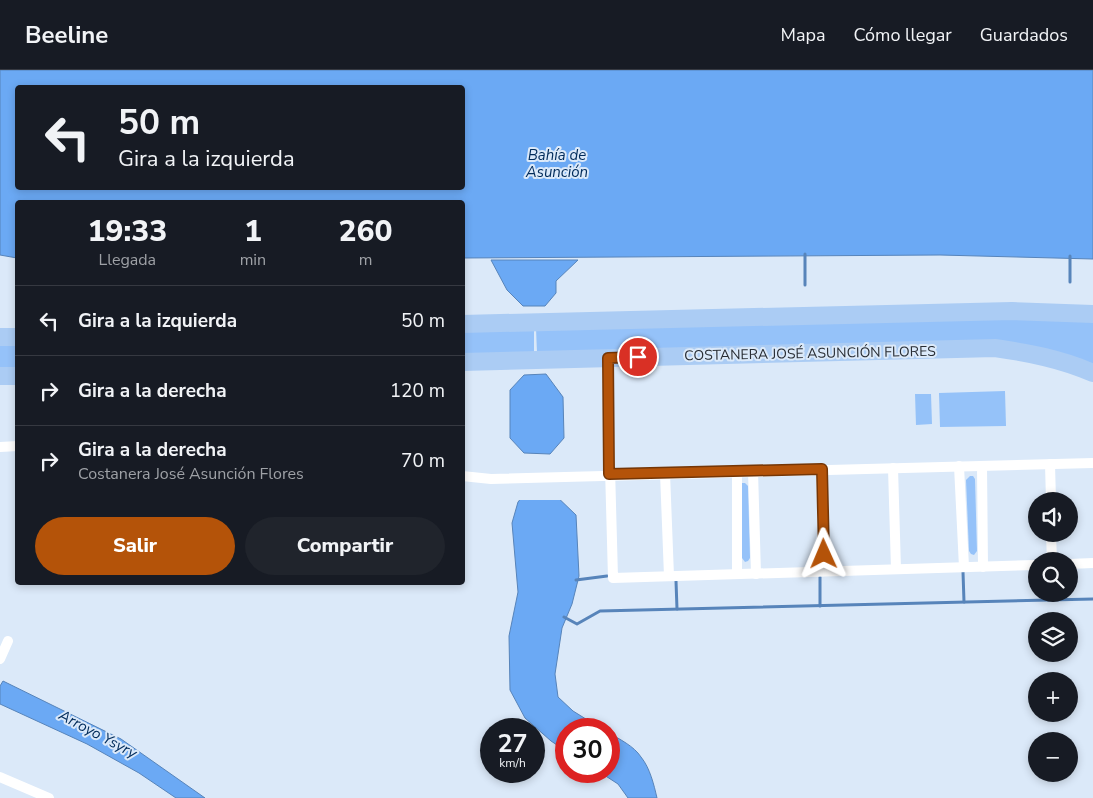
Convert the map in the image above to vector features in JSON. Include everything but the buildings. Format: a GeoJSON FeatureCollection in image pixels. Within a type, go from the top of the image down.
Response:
{"type":"FeatureCollection","features":[{"type":"Feature","properties":{"kind":"highway"},"geometry":{"type":"LineString","coordinates":[[465,324],[1002,311],[1093,314]]}},
{"type":"Feature","properties":{"kind":"highway"},"geometry":{"type":"LineString","coordinates":[[0,337],[15,337]]}},
{"type":"Feature","properties":{"kind":"highway","name":"COSTANERA JOSÉ ASUNCIÓN FLORES"},"geometry":{"type":"LineString","coordinates":[[465,362],[995,348],[1039,355],[1078,366],[1093,373]]}},
{"type":"Feature","properties":{"kind":"highway"},"geometry":{"type":"LineString","coordinates":[[0,376],[15,376]]}},
{"type":"Feature","properties":{"kind":"street"},"geometry":{"type":"LineString","coordinates":[[608,358],[609,474],[613,578],[1028,565]]}},
{"type":"Feature","properties":{"kind":"street"},"geometry":{"type":"LineString","coordinates":[[0,447],[15,446]]}},
{"type":"Feature","properties":{"kind":"street"},"geometry":{"type":"LineString","coordinates":[[465,476],[491,479],[609,474],[1093,463]]}},
{"type":"Feature","properties":{"kind":"street"},"geometry":{"type":"LineString","coordinates":[[1050,464],[1050,492]]}},
{"type":"Feature","properties":{"kind":"street"},"geometry":{"type":"LineString","coordinates":[[959,466],[964,567]]}},
{"type":"Feature","properties":{"kind":"street"},"geometry":{"type":"LineString","coordinates":[[982,466],[983,567]]}},
{"type":"Feature","properties":{"kind":"street"},"geometry":{"type":"LineString","coordinates":[[893,468],[896,569]]}},
{"type":"Feature","properties":{"kind":"street"},"geometry":{"type":"LineString","coordinates":[[822,469],[824,572]]}},
{"type":"Feature","properties":{"kind":"street"},"geometry":{"type":"LineString","coordinates":[[737,471],[737,574]]}},
{"type":"Feature","properties":{"kind":"street"},"geometry":{"type":"LineString","coordinates":[[753,471],[756,574]]}},
{"type":"Feature","properties":{"kind":"street"},"geometry":{"type":"LineString","coordinates":[[665,473],[669,576]]}},
{"type":"Feature","properties":{"kind":"street"},"geometry":{"type":"LineString","coordinates":[[1078,564],[1093,563]]}},
{"type":"Feature","properties":{"kind":"street"},"geometry":{"type":"LineString","coordinates":[[0,658],[8,641]]}},
{"type":"Feature","properties":{"kind":"street"},"geometry":{"type":"LineString","coordinates":[[0,777],[49,798]]}},
{"type":"Feature","properties":{"kind":"shaded area"},"geometry":{"type":"Polygon","coordinates":[[[989,317],[1093,320],[1093,365],[1063,354],[537,353],[536,328],[989,317]]]}},
{"type":"Feature","properties":{"kind":"shaded area"},"geometry":{"type":"Polygon","coordinates":[[[534,328],[534,353],[465,354],[465,329],[534,328]]]}},
{"type":"Feature","properties":{"kind":"shaded area"},"geometry":{"type":"Polygon","coordinates":[[[15,342],[15,367],[0,368],[0,343],[15,342]]]}},
{"type":"Feature","properties":{"kind":"shaded area"},"geometry":{"type":"Polygon","coordinates":[[[1005,391],[1006,426],[940,427],[939,393],[1005,391]]]}},
{"type":"Feature","properties":{"kind":"shaded area"},"geometry":{"type":"Polygon","coordinates":[[[915,394],[931,394],[932,424],[916,425],[915,394]]]}},
{"type":"Feature","properties":{"kind":"shaded area"},"geometry":{"type":"Polygon","coordinates":[[[973,476],[975,479],[977,551],[974,555],[969,551],[966,480],[973,476]]]}},
{"type":"Feature","properties":{"kind":"shaded area"},"geometry":{"type":"Polygon","coordinates":[[[742,483],[748,486],[750,558],[745,562],[742,558],[742,483]]]}},
{"type":"Feature","properties":{"kind":"water","name":"Bahía de Asunción"},"geometry":{"type":"Polygon","coordinates":[[[0,70],[1093,70],[1093,259],[940,255],[465,258],[465,200],[15,200],[15,258],[0,255],[0,70]]]}},
{"type":"Feature","properties":{"kind":"water"},"geometry":{"type":"Polygon","coordinates":[[[491,260],[578,260],[556,281],[556,293],[545,306],[523,306],[507,290],[491,260]]]}},
{"type":"Feature","properties":{"kind":"water"},"geometry":{"type":"Polygon","coordinates":[[[546,374],[563,397],[564,438],[550,454],[524,453],[510,438],[510,390],[524,375],[546,374]]]}},
{"type":"Feature","properties":{"kind":"water"},"geometry":{"type":"Polygon","coordinates":[[[527,491],[551,491],[576,515],[579,576],[572,604],[562,628],[555,674],[558,697],[573,711],[584,718],[555,718],[555,744],[545,736],[545,718],[525,718],[510,690],[509,636],[518,592],[512,523],[518,502],[527,491]]]}},
{"type":"Feature","properties":{"kind":"water","name":"Arroyo Ysyry"},"geometry":{"type":"Polygon","coordinates":[[[3,681],[121,739],[205,798],[176,798],[139,773],[87,744],[0,704],[0,686],[3,681]]]}},
{"type":"Feature","properties":{"kind":"water"},"geometry":{"type":"Polygon","coordinates":[[[620,739],[638,753],[644,761],[653,782],[657,798],[628,798],[616,783],[620,783],[620,739]]]}},
{"type":"Feature","properties":{"kind":"pier"},"geometry":{"type":"Polygon","coordinates":[[[552,488],[565,500],[516,500],[525,489],[552,488]]]}},
{"type":"Feature","properties":{"kind":"waterway"},"geometry":{"type":"LineString","coordinates":[[805,254],[805,285]]}},
{"type":"Feature","properties":{"kind":"waterway"},"geometry":{"type":"LineString","coordinates":[[1070,256],[1070,282]]}},
{"type":"Feature","properties":{"kind":"waterway"},"geometry":{"type":"LineString","coordinates":[[963,572],[964,602]]}},
{"type":"Feature","properties":{"kind":"waterway"},"geometry":{"type":"LineString","coordinates":[[576,580],[607,576]]}},
{"type":"Feature","properties":{"kind":"waterway"},"geometry":{"type":"LineString","coordinates":[[820,577],[820,606]]}},
{"type":"Feature","properties":{"kind":"waterway"},"geometry":{"type":"LineString","coordinates":[[676,581],[677,609]]}},
{"type":"Feature","properties":{"kind":"waterway"},"geometry":{"type":"LineString","coordinates":[[564,617],[577,624],[600,611],[1093,599]]}},
{"type":"Feature","properties":{"kind":"route"},"geometry":{"type":"LineString","coordinates":[[638,357],[608,358],[609,474],[822,469],[824,554]]}}]}
